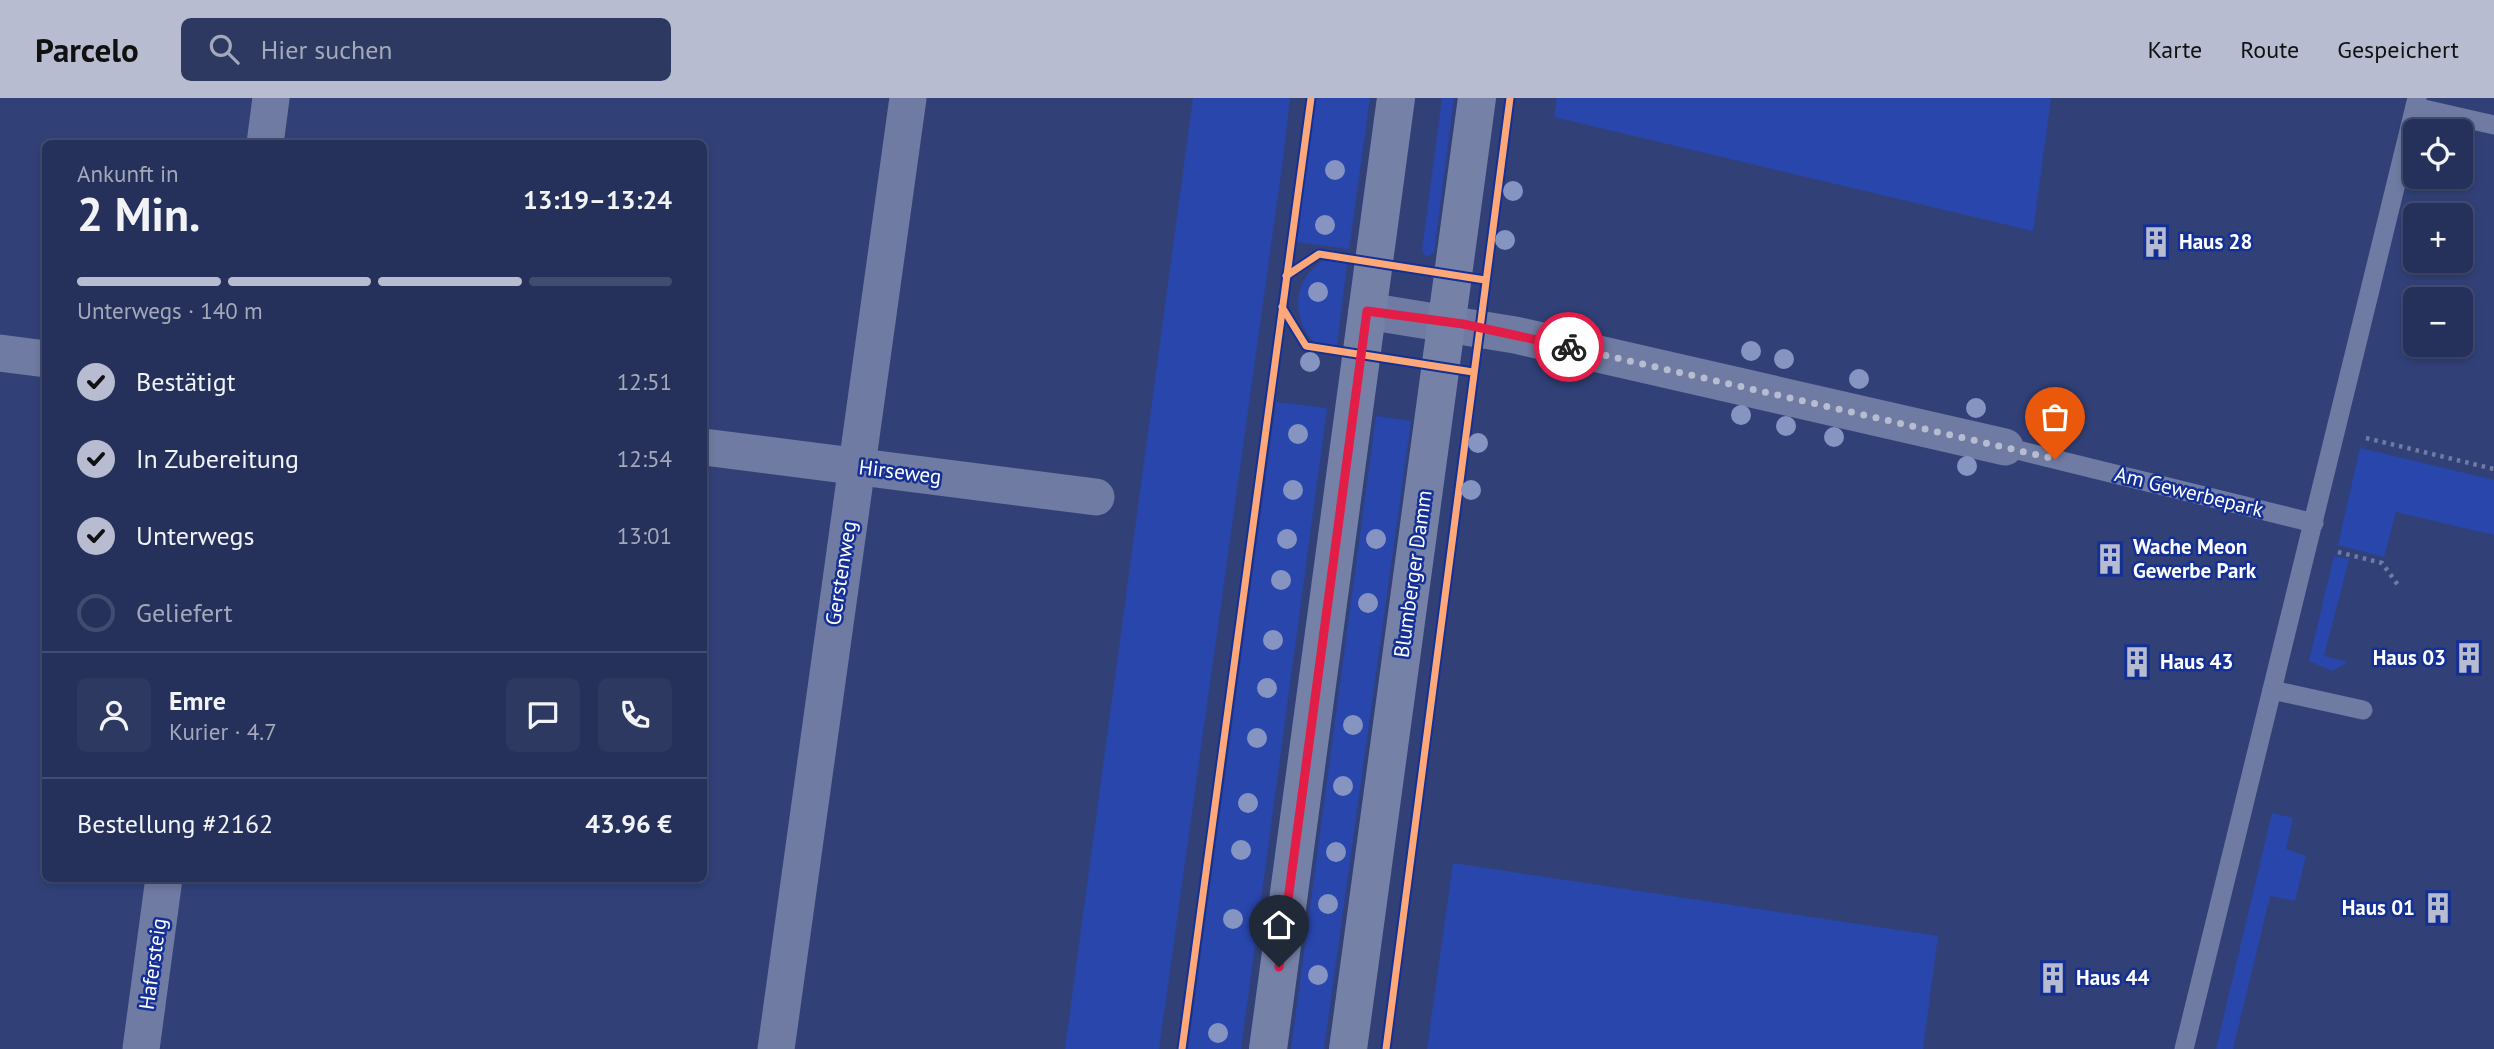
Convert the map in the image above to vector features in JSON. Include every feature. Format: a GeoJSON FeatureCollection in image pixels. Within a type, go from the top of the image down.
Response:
{"type":"FeatureCollection","features":[{"type":"Feature","properties":{"kind":"main road"},"geometry":{"type":"LineString","coordinates":[[1269,1049],[1395,98]]}},
{"type":"Feature","properties":{"kind":"main road","name":"Blumberger Damm"},"geometry":{"type":"LineString","coordinates":[[1348,1049],[1478,98]]}},
{"type":"Feature","properties":{"kind":"street"},"geometry":{"type":"LineString","coordinates":[[266,140],[271,98]]}},
{"type":"Feature","properties":{"kind":"street","name":"Gerstenweg"},"geometry":{"type":"LineString","coordinates":[[776,1049],[908,98]]}},
{"type":"Feature","properties":{"kind":"street","name":"Am Gewerbepark"},"geometry":{"type":"LineString","coordinates":[[1367,311],[1447,321],[2005,447]]}},
{"type":"Feature","properties":{"kind":"street"},"geometry":{"type":"LineString","coordinates":[[0,353],[42,358]]}},
{"type":"Feature","properties":{"kind":"street","name":"Hirseweg"},"geometry":{"type":"LineString","coordinates":[[707,447],[1096,497]]}},
{"type":"Feature","properties":{"kind":"street","name":"Hafersteig"},"geometry":{"type":"LineString","coordinates":[[141,1049],[163,882]]}},
{"type":"Feature","properties":{"kind":"lane"},"geometry":{"type":"LineString","coordinates":[[2184,1049],[2416,103],[2494,125]]}},
{"type":"Feature","properties":{"kind":"lane","name":"Am Gewerbepark"},"geometry":{"type":"LineString","coordinates":[[2005,447],[2314,523]]}},
{"type":"Feature","properties":{"kind":"lane"},"geometry":{"type":"LineString","coordinates":[[2272,690],[2363,710]]}},
{"type":"Feature","properties":{"kind":"path"},"geometry":{"type":"LineString","coordinates":[[2336,430],[2494,469]]}},
{"type":"Feature","properties":{"kind":"path"},"geometry":{"type":"LineString","coordinates":[[2308,544],[2382,563],[2398,585]]}},
{"type":"Feature","properties":{"kind":"shaded area"},"geometry":{"type":"Polygon","coordinates":[[[1193,98],[1290,98],[1283,159],[1159,1049],[1065,1049],[1193,98]]]}},
{"type":"Feature","properties":{"kind":"shaded area"},"geometry":{"type":"Polygon","coordinates":[[[1315,98],[1370,98],[1349,249],[1296,242],[1315,98]]]}},
{"type":"Feature","properties":{"kind":"shaded area"},"geometry":{"type":"Polygon","coordinates":[[[1442,98],[1454,98],[1434,253],[1426,257],[1422,251],[1442,98]]]}},
{"type":"Feature","properties":{"kind":"shaded area"},"geometry":{"type":"Polygon","coordinates":[[[1557,98],[2051,98],[2033,231],[1554,117],[1557,98]]]}},
{"type":"Feature","properties":{"kind":"shaded area"},"geometry":{"type":"Polygon","coordinates":[[[1323,261],[1347,263],[1337,346],[1314,342],[1301,322],[1299,311],[1300,288],[1305,278],[1323,261]]]}},
{"type":"Feature","properties":{"kind":"shaded area"},"geometry":{"type":"Polygon","coordinates":[[[1276,402],[1327,408],[1241,1049],[1188,1049],[1276,402]]]}},
{"type":"Feature","properties":{"kind":"shaded area"},"geometry":{"type":"Polygon","coordinates":[[[1376,416],[1411,421],[1324,1049],[1291,1049],[1376,416]]]}},
{"type":"Feature","properties":{"kind":"shaded area"},"geometry":{"type":"Polygon","coordinates":[[[2360,448],[2494,480],[2494,535],[2396,512],[2384,557],[2338,545],[2360,448]]]}},
{"type":"Feature","properties":{"kind":"shaded area"},"geometry":{"type":"Polygon","coordinates":[[[2334,556],[2349,559],[2324,656],[2348,662],[2332,671],[2309,661],[2334,556]]]}},
{"type":"Feature","properties":{"kind":"shaded area"},"geometry":{"type":"Polygon","coordinates":[[[2272,813],[2293,818],[2286,849],[2306,856],[2295,901],[2270,896],[2233,1049],[2216,1049],[2272,813]]]}},
{"type":"Feature","properties":{"kind":"shaded area"},"geometry":{"type":"Polygon","coordinates":[[[1453,863],[1938,936],[1923,1049],[1427,1049],[1453,863]]]}},
{"type":"Feature","properties":{"kind":"cycle path"},"geometry":{"type":"LineString","coordinates":[[1182,1049],[1311,98]]}},
{"type":"Feature","properties":{"kind":"cycle path"},"geometry":{"type":"LineString","coordinates":[[1386,1049],[1510,98]]}},
{"type":"Feature","properties":{"kind":"cycle path"},"geometry":{"type":"LineString","coordinates":[[1286,276],[1319,254],[1485,280]]}},
{"type":"Feature","properties":{"kind":"cycle path"},"geometry":{"type":"LineString","coordinates":[[1282,307],[1306,346],[1473,372]]}},
{"type":"Feature","properties":{"kind":"way so far"},"geometry":{"type":"LineString","coordinates":[[1569,347],[2055,459]]}},
{"type":"Feature","properties":{"kind":"place","name":"Haus 28"},"geometry":{"type":"Point","coordinates":[2156,242]}},
{"type":"Feature","properties":{"kind":"place","name":"Wache Meon Gewerbe Park"},"geometry":{"type":"Point","coordinates":[2110,559]}},
{"type":"Feature","properties":{"kind":"place","name":"Haus 03"},"geometry":{"type":"Point","coordinates":[2469,658]}},
{"type":"Feature","properties":{"kind":"place","name":"Haus 43"},"geometry":{"type":"Point","coordinates":[2137,662]}},
{"type":"Feature","properties":{"kind":"place","name":"Haus 01"},"geometry":{"type":"Point","coordinates":[2438,908]}},
{"type":"Feature","properties":{"kind":"place","name":"Haus 44"},"geometry":{"type":"Point","coordinates":[2053,978]}},
{"type":"Feature","properties":{"kind":"route"},"geometry":{"type":"LineString","coordinates":[[1279,967],[1367,311],[1447,321],[1569,347]]}}]}
